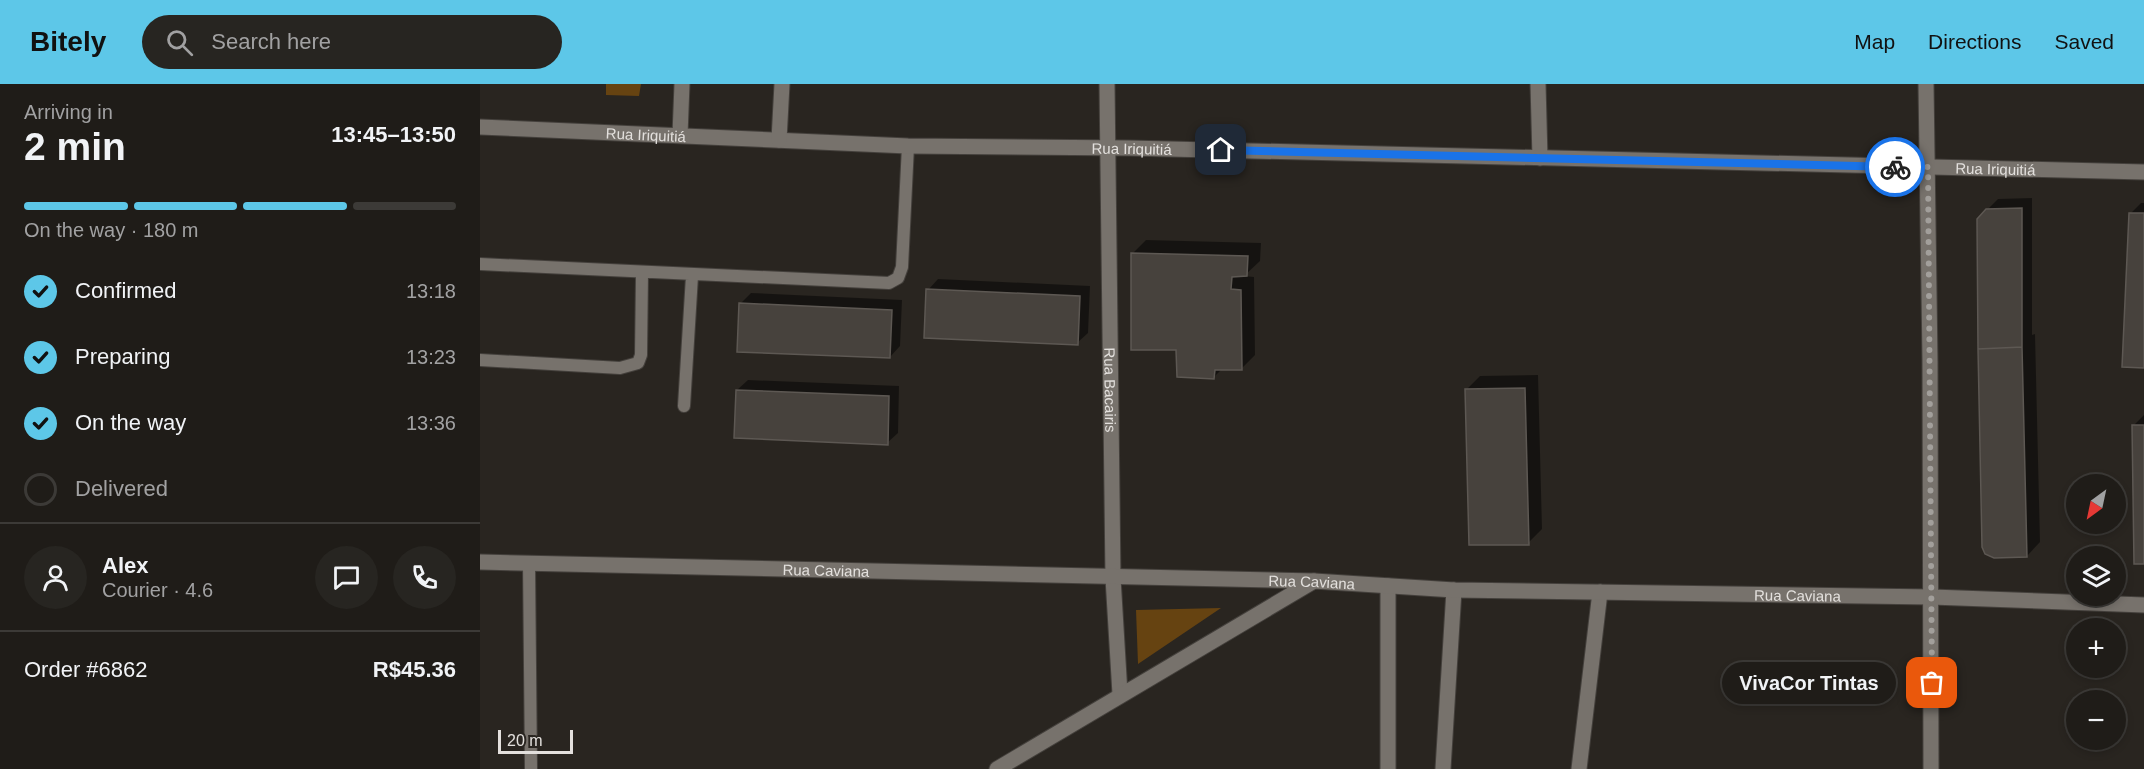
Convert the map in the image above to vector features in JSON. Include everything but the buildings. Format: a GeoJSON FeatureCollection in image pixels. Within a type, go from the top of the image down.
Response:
{"type":"FeatureCollection","features":[{"type":"Feature","properties":{"kind":"street"},"geometry":{"type":"LineString","coordinates":[[680,135],[682,84]]}},
{"type":"Feature","properties":{"kind":"street"},"geometry":{"type":"LineString","coordinates":[[779,140],[782,84]]}},
{"type":"Feature","properties":{"kind":"street","name":"Rua Bacairis"},"geometry":{"type":"LineString","coordinates":[[1107,84],[1113,578],[1120,694]]}},
{"type":"Feature","properties":{"kind":"street"},"geometry":{"type":"LineString","coordinates":[[1538,84],[1540,158]]}},
{"type":"Feature","properties":{"kind":"street"},"geometry":{"type":"LineString","coordinates":[[1926,84],[1932,597],[1931,769]]}},
{"type":"Feature","properties":{"kind":"street","name":"Rua Iriquitiá"},"geometry":{"type":"LineString","coordinates":[[480,127],[908,146],[2144,172]]}},
{"type":"Feature","properties":{"kind":"street","name":"Rua Caviana"},"geometry":{"type":"LineString","coordinates":[[480,561],[1113,578],[1314,581],[1454,590],[1932,597],[2144,605]]}},
{"type":"Feature","properties":{"kind":"street"},"geometry":{"type":"LineString","coordinates":[[997,769],[1015,764],[1120,694],[1314,581]]}},
{"type":"Feature","properties":{"kind":"street"},"geometry":{"type":"LineString","coordinates":[[1388,586],[1388,769]]}},
{"type":"Feature","properties":{"kind":"street"},"geometry":{"type":"LineString","coordinates":[[1443,769],[1454,590]]}},
{"type":"Feature","properties":{"kind":"street"},"geometry":{"type":"LineString","coordinates":[[1579,769],[1600,592]]}},
{"type":"Feature","properties":{"kind":"lane"},"geometry":{"type":"LineString","coordinates":[[480,264],[692,276],[889,283],[898,278],[902,267],[908,146]]}},
{"type":"Feature","properties":{"kind":"lane"},"geometry":{"type":"LineString","coordinates":[[480,360],[631,367],[638,363],[641,355],[642,273]]}},
{"type":"Feature","properties":{"kind":"lane"},"geometry":{"type":"LineString","coordinates":[[684,406],[692,276]]}},
{"type":"Feature","properties":{"kind":"lane"},"geometry":{"type":"LineString","coordinates":[[529,563],[531,769]]}},
{"type":"Feature","properties":{"kind":"shaded area"},"geometry":{"type":"Polygon","coordinates":[[[606,84],[641,84],[639,96],[606,95],[606,84]]]}},
{"type":"Feature","properties":{"kind":"shaded area"},"geometry":{"type":"Polygon","coordinates":[[[1221,608],[1138,664],[1136,610],[1221,608]]]}},
{"type":"Feature","properties":{"kind":"way so far"},"geometry":{"type":"LineString","coordinates":[[1895,167],[1928,167],[1932,683]]}},
{"type":"Feature","properties":{"kind":"place","name":"VivaCor Tintas"},"geometry":{"type":"Point","coordinates":[1932,683]}},
{"type":"Feature","properties":{"kind":"route"},"geometry":{"type":"LineString","coordinates":[[1221,150],[1895,167]]}}]}
